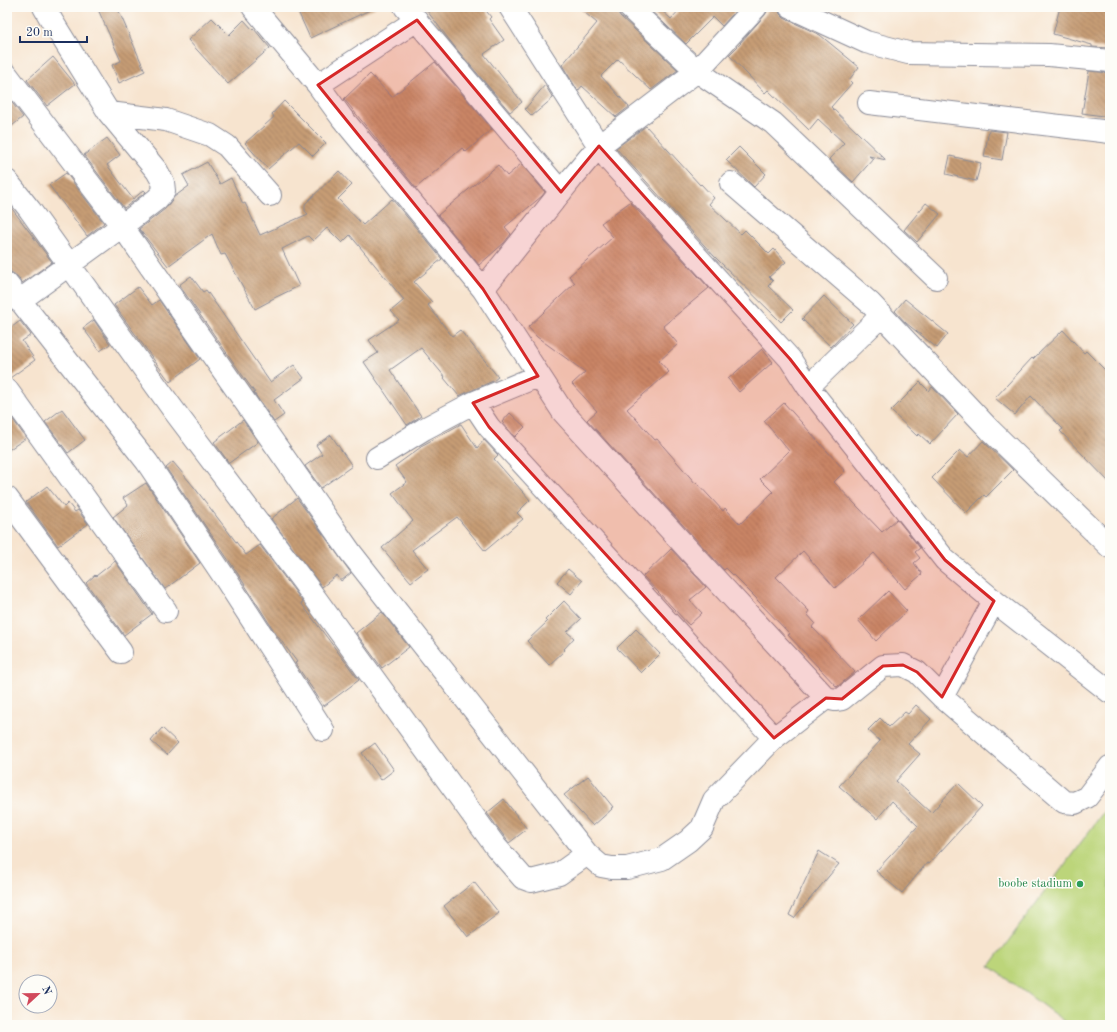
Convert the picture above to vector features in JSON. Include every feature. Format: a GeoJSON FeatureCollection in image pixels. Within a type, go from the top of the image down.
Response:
{"type":"FeatureCollection","features":[{"type":"Feature","properties":{"kind":"street"},"geometry":{"type":"LineString","coordinates":[[44,7],[109,113],[157,171],[163,182],[164,191],[157,199],[70,265],[13,293],[147,462],[227,581],[323,730]]}},
{"type":"Feature","properties":{"kind":"street"},"geometry":{"type":"LineString","coordinates":[[253,7],[318,85],[342,118],[483,288],[538,376],[563,412],[826,698],[835,700],[842,699],[883,666],[903,665],[917,672],[942,697],[1064,802],[1075,803],[1087,798],[1110,767]]}},
{"type":"Feature","properties":{"kind":"street"},"geometry":{"type":"LineString","coordinates":[[510,7],[610,161],[790,359],[808,387],[945,560],[994,601],[1110,692]]}},
{"type":"Feature","properties":{"kind":"street"},"geometry":{"type":"LineString","coordinates":[[629,7],[697,70],[773,123],[936,278]]}},
{"type":"Feature","properties":{"kind":"street"},"geometry":{"type":"LineString","coordinates":[[483,288],[599,146],[697,70],[756,7]]}},
{"type":"Feature","properties":{"kind":"street"},"geometry":{"type":"LineString","coordinates":[[790,7],[866,42],[908,53],[1049,54],[1110,61]]}},
{"type":"Feature","properties":{"kind":"street"},"geometry":{"type":"LineString","coordinates":[[318,85],[411,14],[561,192]]}},
{"type":"Feature","properties":{"kind":"street"},"geometry":{"type":"LineString","coordinates":[[7,75],[122,226],[352,553],[587,854],[601,866],[627,868],[662,860],[688,841],[702,828],[714,800],[774,738],[826,698]]}},
{"type":"Feature","properties":{"kind":"street"},"geometry":{"type":"LineString","coordinates":[[869,103],[1110,132]]}},
{"type":"Feature","properties":{"kind":"street"},"geometry":{"type":"LineString","coordinates":[[109,113],[166,120],[210,135],[227,146],[270,195]]}},
{"type":"Feature","properties":{"kind":"street"},"geometry":{"type":"LineString","coordinates":[[7,181],[70,265],[172,408],[302,580],[506,859],[523,878],[531,881],[559,874],[587,854]]}},
{"type":"Feature","properties":{"kind":"street"},"geometry":{"type":"LineString","coordinates":[[731,183],[870,303],[990,430],[1110,547]]}},
{"type":"Feature","properties":{"kind":"street"},"geometry":{"type":"LineString","coordinates":[[808,387],[882,315]]}},
{"type":"Feature","properties":{"kind":"street"},"geometry":{"type":"LineString","coordinates":[[377,458],[424,429],[473,403],[538,376]]}},
{"type":"Feature","properties":{"kind":"street"},"geometry":{"type":"LineString","coordinates":[[7,390],[166,611]]}},
{"type":"Feature","properties":{"kind":"street"},"geometry":{"type":"LineString","coordinates":[[473,403],[489,427],[774,738]]}},
{"type":"Feature","properties":{"kind":"street"},"geometry":{"type":"LineString","coordinates":[[7,498],[121,652]]}},
{"type":"Feature","properties":{"kind":"street"},"geometry":{"type":"LineString","coordinates":[[942,697],[994,601]]}},
{"type":"Feature","properties":{"kind":"highlighted area"},"geometry":{"type":"Polygon","coordinates":[[[417,20],[561,192],[599,146],[790,359],[945,560],[994,601],[942,697],[917,672],[903,665],[883,666],[842,699],[826,698],[774,738],[489,427],[473,403],[538,376],[483,289],[318,85],[417,20]]]}},
{"type":"Feature","properties":{"kind":"green space","name":"boobe stadium"},"geometry":{"type":"Polygon","coordinates":[[[1110,803],[1110,1025],[1069,1025],[990,966],[1110,803]]]}},
{"type":"Feature","properties":{"kind":"building"},"geometry":{"type":"Polygon","coordinates":[[[97,7],[117,7],[145,71],[119,83],[112,65],[121,61],[97,7]]]}},
{"type":"Feature","properties":{"kind":"building"},"geometry":{"type":"Polygon","coordinates":[[[296,7],[376,7],[310,38],[296,7]]]}},
{"type":"Feature","properties":{"kind":"building"},"geometry":{"type":"Polygon","coordinates":[[[424,7],[483,7],[491,17],[489,19],[504,40],[484,54],[522,102],[510,112],[454,46],[424,7]]]}},
{"type":"Feature","properties":{"kind":"building"},"geometry":{"type":"Polygon","coordinates":[[[578,7],[617,7],[617,11],[620,16],[678,70],[651,90],[618,59],[601,76],[629,107],[616,117],[582,86],[578,91],[562,65],[597,23],[578,7]]]}},
{"type":"Feature","properties":{"kind":"building"},"geometry":{"type":"Polygon","coordinates":[[[647,7],[658,7],[671,19],[682,7],[739,7],[722,26],[713,17],[686,44],[647,7]]]}},
{"type":"Feature","properties":{"kind":"building"},"geometry":{"type":"Polygon","coordinates":[[[768,7],[778,7],[780,14],[784,18],[820,35],[859,67],[849,80],[852,83],[831,107],[886,160],[869,156],[873,159],[853,182],[829,159],[844,143],[818,119],[809,130],[768,90],[765,93],[729,55],[765,15],[768,7]]]}},
{"type":"Feature","properties":{"kind":"building"},"geometry":{"type":"Polygon","coordinates":[[[1060,7],[1110,7],[1110,48],[1092,47],[1092,45],[1053,34],[1060,7]]]}},
{"type":"Feature","properties":{"kind":"building"},"geometry":{"type":"Polygon","coordinates":[[[212,18],[229,35],[244,20],[253,30],[254,29],[270,48],[228,84],[188,40],[212,18]]]}},
{"type":"Feature","properties":{"kind":"building"},"geometry":{"type":"Polygon","coordinates":[[[53,57],[75,84],[47,106],[27,80],[53,57]]]}},
{"type":"Feature","properties":{"kind":"building"},"geometry":{"type":"Polygon","coordinates":[[[435,62],[492,129],[466,152],[462,148],[416,188],[344,99],[370,74],[392,97],[435,62]]]}},
{"type":"Feature","properties":{"kind":"building"},"geometry":{"type":"Polygon","coordinates":[[[1089,71],[1110,73],[1110,117],[1082,113],[1089,71]]]}},
{"type":"Feature","properties":{"kind":"building"},"geometry":{"type":"Polygon","coordinates":[[[545,85],[553,98],[532,116],[525,109],[545,85]]]}},
{"type":"Feature","properties":{"kind":"building"},"geometry":{"type":"Polygon","coordinates":[[[10,100],[23,117],[7,130],[7,102],[10,100]]]}},
{"type":"Feature","properties":{"kind":"building"},"geometry":{"type":"Polygon","coordinates":[[[284,101],[326,143],[313,156],[299,142],[268,169],[245,143],[274,117],[272,114],[284,101]]]}},
{"type":"Feature","properties":{"kind":"building"},"geometry":{"type":"Polygon","coordinates":[[[646,126],[700,185],[701,184],[714,198],[709,204],[741,234],[745,230],[769,254],[774,249],[786,262],[769,277],[773,281],[768,286],[793,310],[781,322],[714,256],[616,148],[646,126]]]}},
{"type":"Feature","properties":{"kind":"building"},"geometry":{"type":"Polygon","coordinates":[[[989,130],[1007,132],[1002,160],[984,157],[989,130]]]}},
{"type":"Feature","properties":{"kind":"building"},"geometry":{"type":"Polygon","coordinates":[[[107,138],[120,155],[107,165],[133,199],[144,190],[146,192],[124,208],[84,155],[107,138]]]}},
{"type":"Feature","properties":{"kind":"building"},"geometry":{"type":"Polygon","coordinates":[[[739,147],[766,174],[754,187],[726,160],[739,147]]]}},
{"type":"Feature","properties":{"kind":"building"},"geometry":{"type":"Polygon","coordinates":[[[950,156],[981,163],[976,181],[946,174],[950,156]]]}},
{"type":"Feature","properties":{"kind":"building"},"geometry":{"type":"Polygon","coordinates":[[[207,162],[220,184],[231,178],[260,235],[308,214],[305,211],[305,204],[339,171],[352,185],[338,199],[363,225],[392,199],[442,259],[414,282],[432,302],[428,305],[452,336],[460,330],[498,377],[493,381],[459,396],[421,348],[390,370],[421,416],[407,425],[364,362],[378,353],[369,340],[399,320],[391,311],[404,300],[350,235],[342,243],[327,228],[313,241],[308,236],[282,249],[299,286],[255,309],[225,254],[221,255],[212,234],[168,266],[139,229],[165,209],[174,197],[189,186],[183,175],[207,162]]]}},
{"type":"Feature","properties":{"kind":"building"},"geometry":{"type":"Polygon","coordinates":[[[521,164],[545,192],[505,227],[511,234],[504,243],[479,265],[438,215],[498,165],[507,176],[521,164]]]}},
{"type":"Feature","properties":{"kind":"building"},"geometry":{"type":"Polygon","coordinates":[[[66,173],[104,223],[87,236],[49,185],[66,173]]]}},
{"type":"Feature","properties":{"kind":"building"},"geometry":{"type":"Polygon","coordinates":[[[7,202],[52,262],[22,283],[7,267],[7,202]]]}},
{"type":"Feature","properties":{"kind":"building"},"geometry":{"type":"Polygon","coordinates":[[[630,202],[709,288],[663,326],[678,344],[659,361],[669,372],[627,409],[655,440],[657,439],[696,484],[697,483],[723,511],[725,508],[740,524],[773,492],[760,479],[789,451],[764,421],[784,403],[845,471],[834,482],[882,532],[897,519],[920,548],[915,552],[920,558],[914,563],[922,574],[905,589],[874,553],[835,588],[803,551],[776,577],[809,611],[807,614],[815,623],[812,627],[855,672],[837,687],[788,635],[790,634],[757,599],[726,568],[724,570],[587,420],[597,411],[572,384],[585,372],[537,337],[528,327],[575,283],[569,276],[613,237],[601,223],[630,202]]]}},
{"type":"Feature","properties":{"kind":"building"},"geometry":{"type":"Polygon","coordinates":[[[926,203],[940,214],[917,242],[904,230],[926,203]]]}},
{"type":"Feature","properties":{"kind":"building"},"geometry":{"type":"Polygon","coordinates":[[[191,276],[203,292],[206,290],[270,382],[294,365],[304,378],[274,400],[284,415],[274,422],[179,285],[191,276]]]}},
{"type":"Feature","properties":{"kind":"building"},"geometry":{"type":"Polygon","coordinates":[[[138,287],[152,305],[159,300],[200,359],[170,382],[114,305],[138,287]]]}},
{"type":"Feature","properties":{"kind":"building"},"geometry":{"type":"Polygon","coordinates":[[[824,296],[853,324],[831,347],[802,319],[824,296]]]}},
{"type":"Feature","properties":{"kind":"building"},"geometry":{"type":"Polygon","coordinates":[[[905,299],[948,334],[937,348],[906,323],[895,311],[905,299]]]}},
{"type":"Feature","properties":{"kind":"building"},"geometry":{"type":"Polygon","coordinates":[[[94,320],[110,344],[100,351],[83,328],[94,320]]]}},
{"type":"Feature","properties":{"kind":"building"},"geometry":{"type":"Polygon","coordinates":[[[7,321],[12,327],[20,321],[31,335],[22,341],[35,360],[10,378],[7,378],[7,321]]]}},
{"type":"Feature","properties":{"kind":"building"},"geometry":{"type":"Polygon","coordinates":[[[1063,330],[1084,353],[1086,351],[1110,375],[1110,483],[1060,431],[1063,429],[1031,396],[1015,415],[995,398],[1032,358],[1033,359],[1063,330]]]}},
{"type":"Feature","properties":{"kind":"building"},"geometry":{"type":"Polygon","coordinates":[[[762,349],[773,362],[739,392],[728,379],[762,349]]]}},
{"type":"Feature","properties":{"kind":"building"},"geometry":{"type":"Polygon","coordinates":[[[920,382],[929,391],[932,387],[958,414],[930,444],[919,434],[917,436],[891,411],[920,382]]]}},
{"type":"Feature","properties":{"kind":"building"},"geometry":{"type":"Polygon","coordinates":[[[62,409],[85,440],[68,453],[45,422],[62,409]]]}},
{"type":"Feature","properties":{"kind":"building"},"geometry":{"type":"Polygon","coordinates":[[[7,411],[26,438],[7,451],[7,411]]]}},
{"type":"Feature","properties":{"kind":"building"},"geometry":{"type":"Polygon","coordinates":[[[510,413],[525,427],[515,437],[502,422],[510,413]]]}},
{"type":"Feature","properties":{"kind":"building"},"geometry":{"type":"Polygon","coordinates":[[[243,420],[258,442],[229,463],[214,442],[243,420]]]}},
{"type":"Feature","properties":{"kind":"building"},"geometry":{"type":"Polygon","coordinates":[[[461,424],[477,448],[484,440],[498,455],[494,459],[530,500],[517,513],[523,519],[485,551],[457,517],[412,550],[428,569],[411,582],[382,548],[413,521],[392,493],[407,482],[395,466],[421,446],[461,424]]]}},
{"type":"Feature","properties":{"kind":"building"},"geometry":{"type":"Polygon","coordinates":[[[331,435],[352,466],[321,488],[305,466],[322,454],[316,445],[331,435]]]}},
{"type":"Feature","properties":{"kind":"building"},"geometry":{"type":"Polygon","coordinates":[[[983,441],[1013,470],[986,497],[984,495],[966,513],[932,478],[960,450],[968,457],[983,441]]]}},
{"type":"Feature","properties":{"kind":"building"},"geometry":{"type":"Polygon","coordinates":[[[173,462],[246,555],[260,545],[303,602],[301,603],[359,680],[324,706],[295,663],[297,662],[276,634],[238,574],[166,468],[173,462]]]}},
{"type":"Feature","properties":{"kind":"building"},"geometry":{"type":"Polygon","coordinates":[[[146,483],[200,563],[165,589],[113,517],[128,505],[123,498],[146,483]]]}},
{"type":"Feature","properties":{"kind":"building"},"geometry":{"type":"Polygon","coordinates":[[[47,486],[64,507],[68,503],[75,512],[78,510],[88,524],[58,546],[26,502],[47,486]]]}},
{"type":"Feature","properties":{"kind":"building"},"geometry":{"type":"Polygon","coordinates":[[[297,498],[351,573],[341,581],[337,575],[322,587],[271,519],[297,498]]]}},
{"type":"Feature","properties":{"kind":"building"},"geometry":{"type":"Polygon","coordinates":[[[671,549],[706,587],[690,600],[702,613],[689,625],[643,576],[671,549]]]}},
{"type":"Feature","properties":{"kind":"building"},"geometry":{"type":"Polygon","coordinates":[[[115,561],[152,614],[124,635],[86,583],[115,561]]]}},
{"type":"Feature","properties":{"kind":"building"},"geometry":{"type":"Polygon","coordinates":[[[568,569],[582,581],[571,594],[557,582],[568,569]]]}},
{"type":"Feature","properties":{"kind":"building"},"geometry":{"type":"Polygon","coordinates":[[[888,591],[907,611],[876,641],[858,620],[888,591]]]}},
{"type":"Feature","properties":{"kind":"building"},"geometry":{"type":"Polygon","coordinates":[[[564,601],[581,619],[567,632],[574,638],[564,649],[565,650],[549,665],[527,641],[547,622],[545,620],[564,601]]]}},
{"type":"Feature","properties":{"kind":"building"},"geometry":{"type":"Polygon","coordinates":[[[382,612],[409,647],[382,668],[356,633],[382,612]]]}},
{"type":"Feature","properties":{"kind":"building"},"geometry":{"type":"Polygon","coordinates":[[[636,629],[660,654],[641,673],[617,648],[636,629]]]}},
{"type":"Feature","properties":{"kind":"building"},"geometry":{"type":"Polygon","coordinates":[[[916,705],[931,719],[908,744],[920,754],[896,781],[931,813],[958,783],[982,806],[929,864],[927,863],[902,893],[876,871],[918,826],[892,801],[877,819],[839,786],[880,741],[868,730],[880,718],[889,727],[905,712],[908,714],[916,705]]]}},
{"type":"Feature","properties":{"kind":"building"},"geometry":{"type":"Polygon","coordinates":[[[162,728],[178,743],[167,755],[151,741],[162,728]]]}},
{"type":"Feature","properties":{"kind":"building"},"geometry":{"type":"Polygon","coordinates":[[[375,743],[394,770],[381,780],[362,753],[375,743]]]}},
{"type":"Feature","properties":{"kind":"building"},"geometry":{"type":"Polygon","coordinates":[[[588,776],[613,807],[593,826],[564,795],[588,776]]]}},
{"type":"Feature","properties":{"kind":"building"},"geometry":{"type":"Polygon","coordinates":[[[504,799],[527,829],[509,843],[487,813],[504,799]]]}},
{"type":"Feature","properties":{"kind":"building"},"geometry":{"type":"Polygon","coordinates":[[[819,851],[839,864],[794,918],[789,915],[819,851]]]}},
{"type":"Feature","properties":{"kind":"building"},"geometry":{"type":"Polygon","coordinates":[[[474,882],[499,913],[468,937],[444,906],[474,882]]]}},
{"type":"Feature","properties":{"kind":"place","name":"boobe stadium"},"geometry":{"type":"Point","coordinates":[1080,884]}}]}
